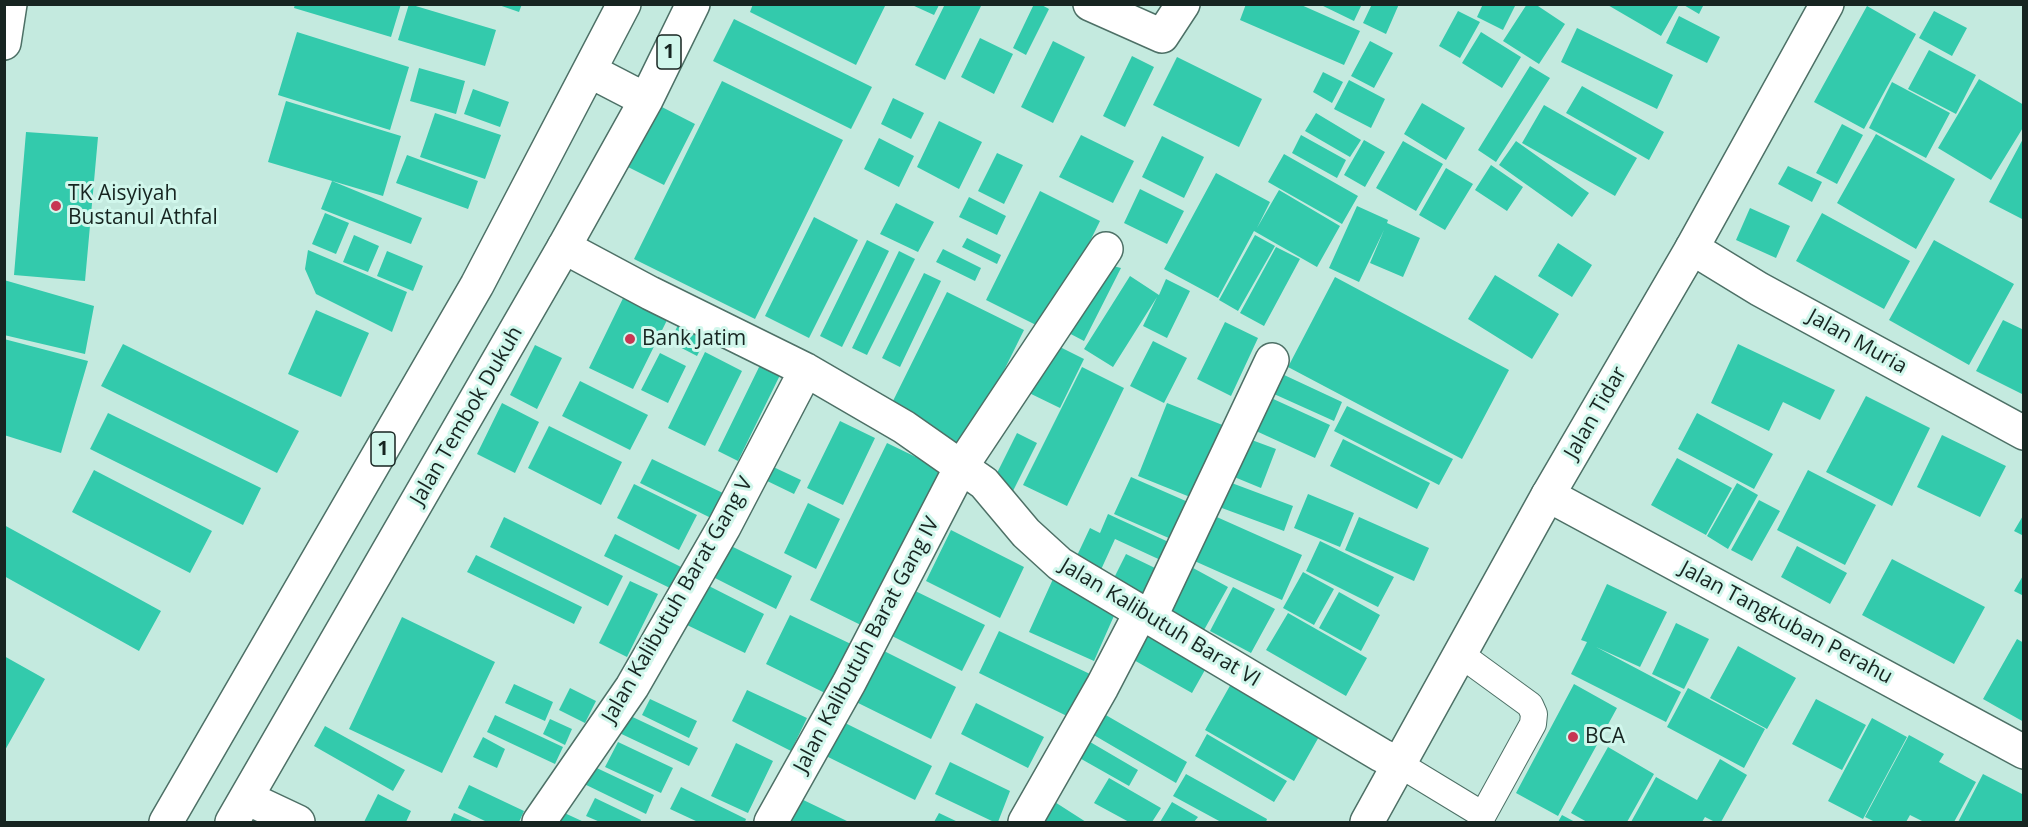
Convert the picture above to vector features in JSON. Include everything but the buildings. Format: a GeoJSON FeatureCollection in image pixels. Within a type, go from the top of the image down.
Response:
{"type":"FeatureCollection","features":[{"type":"Feature","properties":{"kind":"main road"},"geometry":{"type":"LineString","coordinates":[[4,44],[10,4]]}},
{"type":"Feature","properties":{"kind":"main road","name":"1"},"geometry":{"type":"LineString","coordinates":[[166,822],[477,285],[624,4]]}},
{"type":"Feature","properties":{"kind":"main road","name":"Jalan Tembok Dukuh"},"geometry":{"type":"LineString","coordinates":[[239,810],[564,247],[646,100],[693,4]]}},
{"type":"Feature","properties":{"kind":"main road"},"geometry":{"type":"LineString","coordinates":[[1090,4],[1162,36],[1183,4]]}},
{"type":"Feature","properties":{"kind":"main road","name":"Jalan Tidar"},"geometry":{"type":"LineString","coordinates":[[1367,822],[1548,495],[1692,248],[1827,4]]}},
{"type":"Feature","properties":{"kind":"main road"},"geometry":{"type":"LineString","coordinates":[[590,71],[646,100]]}},
{"type":"Feature","properties":{"kind":"main road","name":"Jalan Kalibutuh Barat VI"},"geometry":{"type":"LineString","coordinates":[[564,247],[806,370],[904,427],[984,483],[1026,533],[1060,564],[1399,764]]}},
{"type":"Feature","properties":{"kind":"main road","name":"Jalan Muria"},"geometry":{"type":"LineString","coordinates":[[1692,248],[1760,289],[2024,433]]}},
{"type":"Feature","properties":{"kind":"main road","name":"Jalan Kalibutuh Barat Gang IV"},"geometry":{"type":"LineString","coordinates":[[771,822],[849,682],[961,467],[1106,249]]}},
{"type":"Feature","properties":{"kind":"main road"},"geometry":{"type":"LineString","coordinates":[[1025,822],[1146,615],[1272,360]]}},
{"type":"Feature","properties":{"kind":"main road","name":"Jalan Kalibutuh Barat Gang V"},"geometry":{"type":"LineString","coordinates":[[539,822],[632,687],[724,527],[806,370]]}},
{"type":"Feature","properties":{"kind":"main road","name":"Jalan Tangkuban Perahu"},"geometry":{"type":"LineString","coordinates":[[1548,495],[2024,752]]}},
{"type":"Feature","properties":{"kind":"main road"},"geometry":{"type":"LineString","coordinates":[[239,810],[298,822]]}},
{"type":"Feature","properties":{"kind":"lane"},"geometry":{"type":"LineString","coordinates":[[1399,764],[1489,819],[1533,724],[1534,714],[1530,705],[1460,654]]}},
{"type":"Feature","properties":{"kind":"place","name":"TK Aisyiyah Bustanul Athfal"},"geometry":{"type":"Point","coordinates":[56,206]}},
{"type":"Feature","properties":{"kind":"place","name":"Bank Jatim"},"geometry":{"type":"Point","coordinates":[630,339]}},
{"type":"Feature","properties":{"kind":"place","name":"BCA"},"geometry":{"type":"Point","coordinates":[1573,737]}}]}
